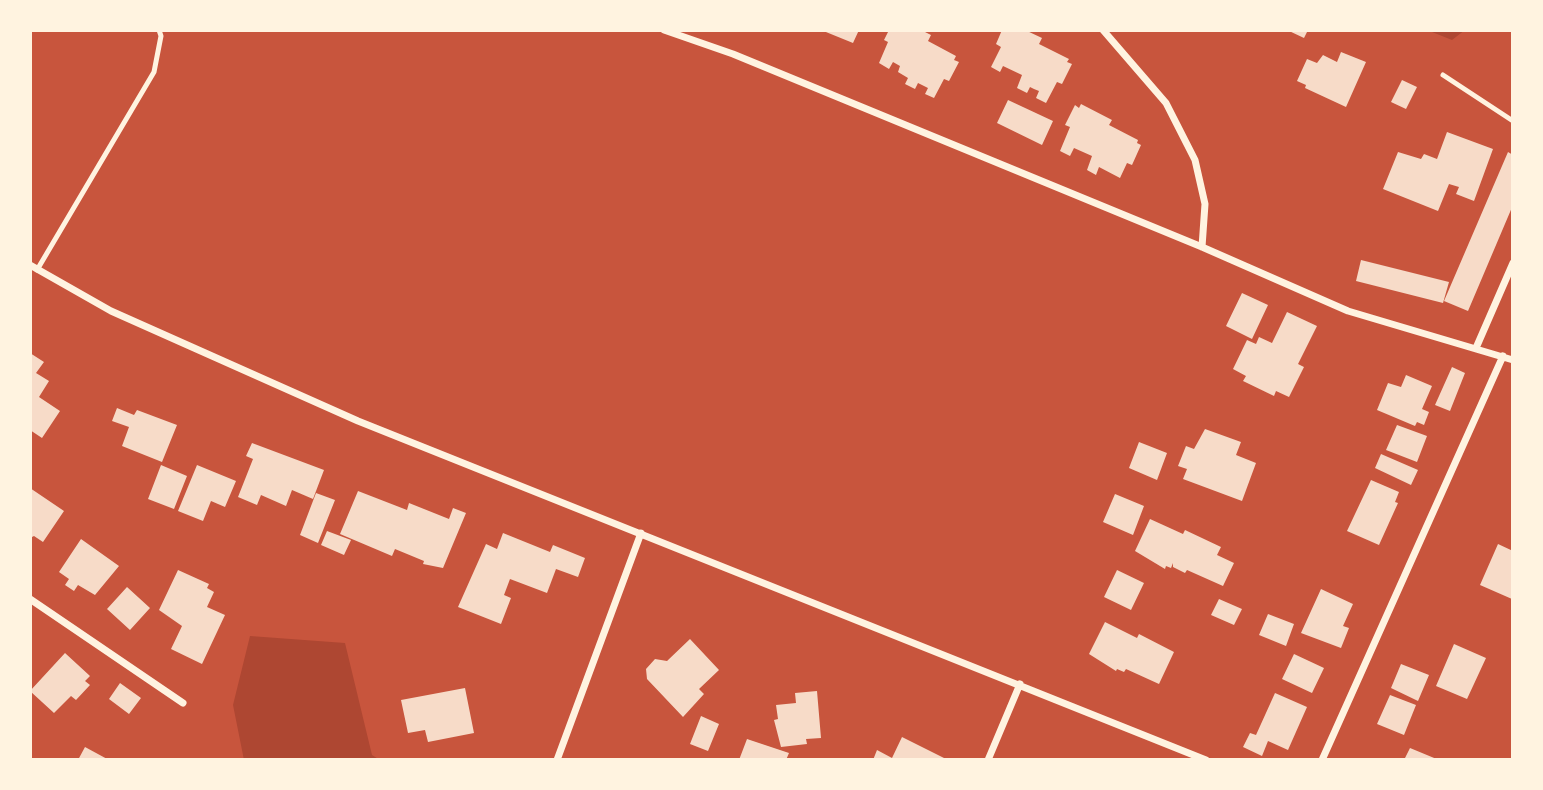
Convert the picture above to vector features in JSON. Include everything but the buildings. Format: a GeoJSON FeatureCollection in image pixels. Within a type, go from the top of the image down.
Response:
{"type":"FeatureCollection","features":[{"type":"Feature","properties":{"kind":"street"},"geometry":{"type":"LineString","coordinates":[[664,30],[746,59],[1202,247],[1348,311],[1513,360]]}},
{"type":"Feature","properties":{"kind":"street"},"geometry":{"type":"LineString","coordinates":[[1103,30],[1166,103],[1195,160],[1205,204],[1202,247]]}},
{"type":"Feature","properties":{"kind":"street"},"geometry":{"type":"LineString","coordinates":[[1476,348],[1513,263]]}},
{"type":"Feature","properties":{"kind":"street"},"geometry":{"type":"LineString","coordinates":[[33,267],[111,311],[358,421],[1206,760]]}},
{"type":"Feature","properties":{"kind":"street"},"geometry":{"type":"LineString","coordinates":[[1322,760],[1503,356]]}},
{"type":"Feature","properties":{"kind":"street"},"geometry":{"type":"LineString","coordinates":[[557,760],[641,533]]}},
{"type":"Feature","properties":{"kind":"street"},"geometry":{"type":"LineString","coordinates":[[30,599],[183,703]]}},
{"type":"Feature","properties":{"kind":"street"},"geometry":{"type":"LineString","coordinates":[[988,760],[1020,684]]}},
{"type":"Feature","properties":{"kind":"lane"},"geometry":{"type":"LineString","coordinates":[[33,267],[154,72],[161,36],[159,30]]}},
{"type":"Feature","properties":{"kind":"lane"},"geometry":{"type":"LineString","coordinates":[[1443,75],[1513,121]]}},
{"type":"Feature","properties":{"kind":"shaded area"},"geometry":{"type":"Polygon","coordinates":[[[1427,30],[1465,30],[1452,40],[1427,30]]]}},
{"type":"Feature","properties":{"kind":"shaded area"},"geometry":{"type":"Polygon","coordinates":[[[250,636],[345,643],[372,755],[380,760],[244,760],[233,705],[250,636]]]}}]}
